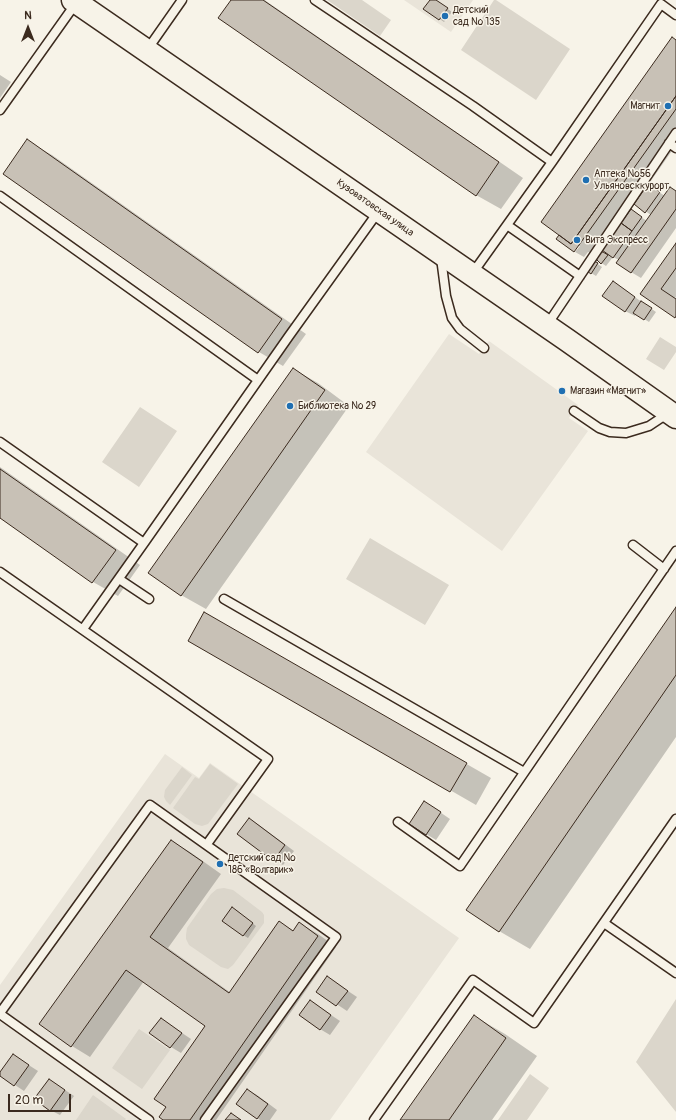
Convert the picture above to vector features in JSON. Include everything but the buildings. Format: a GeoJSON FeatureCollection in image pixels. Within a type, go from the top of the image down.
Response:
{"type":"FeatureCollection","features":[{"type":"Feature","properties":{"kind":"street","name":"Кузоватовская улица"},"geometry":{"type":"LineString","coordinates":[[75,1],[673,414]]}},
{"type":"Feature","properties":{"kind":"lane"},"geometry":{"type":"LineString","coordinates":[[147,50],[182,0]]}},
{"type":"Feature","properties":{"kind":"lane"},"geometry":{"type":"LineString","coordinates":[[315,0],[473,106],[552,162]]}},
{"type":"Feature","properties":{"kind":"lane"},"geometry":{"type":"LineString","coordinates":[[0,110],[75,1]]}},
{"type":"Feature","properties":{"kind":"lane"},"geometry":{"type":"LineString","coordinates":[[472,274],[552,162],[661,4],[676,15]]}},
{"type":"Feature","properties":{"kind":"lane"},"geometry":{"type":"LineString","coordinates":[[547,326],[580,276],[673,145],[676,133]]}},
{"type":"Feature","properties":{"kind":"lane"},"geometry":{"type":"LineString","coordinates":[[0,196],[258,380]]}},
{"type":"Feature","properties":{"kind":"lane"},"geometry":{"type":"LineString","coordinates":[[84,629],[379,210]]}},
{"type":"Feature","properties":{"kind":"lane"},"geometry":{"type":"LineString","coordinates":[[507,225],[580,276]]}},
{"type":"Feature","properties":{"kind":"lane"},"geometry":{"type":"LineString","coordinates":[[441,253],[446,296],[452,318],[460,329],[484,348]]}},
{"type":"Feature","properties":{"kind":"lane"},"geometry":{"type":"LineString","coordinates":[[574,411],[599,428],[610,432],[626,433],[649,426],[673,414]]}},
{"type":"Feature","properties":{"kind":"lane"},"geometry":{"type":"LineString","coordinates":[[0,442],[144,543]]}},
{"type":"Feature","properties":{"kind":"lane"},"geometry":{"type":"LineString","coordinates":[[633,545],[664,569]]}},
{"type":"Feature","properties":{"kind":"lane"},"geometry":{"type":"LineString","coordinates":[[398,822],[460,866],[676,551]]}},
{"type":"Feature","properties":{"kind":"lane"},"geometry":{"type":"LineString","coordinates":[[0,572],[84,629],[268,759],[206,844]]}},
{"type":"Feature","properties":{"kind":"lane"},"geometry":{"type":"LineString","coordinates":[[119,579],[149,599]]}},
{"type":"Feature","properties":{"kind":"lane"},"geometry":{"type":"LineString","coordinates":[[224,599],[524,772]]}},
{"type":"Feature","properties":{"kind":"lane"},"geometry":{"type":"LineString","coordinates":[[148,1120],[0,1014],[150,805],[336,937],[205,1120]]}},
{"type":"Feature","properties":{"kind":"lane"},"geometry":{"type":"LineString","coordinates":[[374,1120],[473,980],[534,1023],[676,819]]}},
{"type":"Feature","properties":{"kind":"lane"},"geometry":{"type":"LineString","coordinates":[[604,923],[676,973]]}},
{"type":"Feature","properties":{"kind":"shaded area"},"geometry":{"type":"Polygon","coordinates":[[[327,0],[362,0],[391,20],[380,36],[327,0]]]}},
{"type":"Feature","properties":{"kind":"shaded area","name":"Детский сад № 135"},"geometry":{"type":"Polygon","coordinates":[[[404,0],[473,0],[451,32],[404,0]]]}},
{"type":"Feature","properties":{"kind":"shaded area"},"geometry":{"type":"Polygon","coordinates":[[[494,0],[570,49],[536,100],[461,50],[494,0]]]}},
{"type":"Feature","properties":{"kind":"shaded area"},"geometry":{"type":"Polygon","coordinates":[[[449,334],[479,354],[489,341],[578,405],[569,418],[588,431],[502,551],[366,452],[449,334]]]}},
{"type":"Feature","properties":{"kind":"shaded area"},"geometry":{"type":"Polygon","coordinates":[[[660,337],[676,347],[676,352],[664,370],[646,359],[660,337]]]}},
{"type":"Feature","properties":{"kind":"shaded area"},"geometry":{"type":"Polygon","coordinates":[[[140,407],[177,431],[139,487],[102,462],[140,407]]]}},
{"type":"Feature","properties":{"kind":"shaded area"},"geometry":{"type":"Polygon","coordinates":[[[370,538],[449,585],[425,625],[346,579],[370,538]]]}},
{"type":"Feature","properties":{"kind":"shaded area","name":"Детский сад № 186 «Волгарик»"},"geometry":{"type":"Polygon","coordinates":[[[165,754],[199,778],[210,763],[459,938],[330,1120],[0,1120],[0,985],[165,754]]]}},
{"type":"Feature","properties":{"kind":"shaded area"},"geometry":{"type":"Polygon","coordinates":[[[210,764],[238,784],[208,824],[202,826],[195,824],[173,808],[195,777],[199,779],[210,764]]]}},
{"type":"Feature","properties":{"kind":"shaded area"},"geometry":{"type":"Polygon","coordinates":[[[182,767],[192,775],[170,805],[164,797],[165,790],[182,767]]]}},
{"type":"Feature","properties":{"kind":"shaded area"},"geometry":{"type":"Polygon","coordinates":[[[224,888],[233,890],[264,915],[264,923],[233,965],[228,969],[221,967],[189,945],[186,939],[187,928],[211,894],[217,889],[224,888]]]}},
{"type":"Feature","properties":{"kind":"shaded area"},"geometry":{"type":"Polygon","coordinates":[[[676,999],[676,1112],[636,1062],[676,999]]]}},
{"type":"Feature","properties":{"kind":"shaded area"},"geometry":{"type":"Polygon","coordinates":[[[139,1029],[170,1050],[142,1089],[112,1068],[139,1029]]]}},
{"type":"Feature","properties":{"kind":"shaded area"},"geometry":{"type":"Polygon","coordinates":[[[530,1074],[549,1088],[527,1120],[498,1120],[530,1074]]]}},
{"type":"Feature","properties":{"kind":"shaded area"},"geometry":{"type":"Polygon","coordinates":[[[93,1095],[126,1119],[76,1120],[93,1095]]]}},
{"type":"Feature","properties":{"kind":"place","name":"Детский сад № 135"},"geometry":{"type":"Point","coordinates":[445,16]}},
{"type":"Feature","properties":{"kind":"place","name":"Магнит"},"geometry":{"type":"Point","coordinates":[668,106]}},
{"type":"Feature","properties":{"kind":"place","name":"Аптека №56 Ульяновсккурорт"},"geometry":{"type":"Point","coordinates":[586,180]}},
{"type":"Feature","properties":{"kind":"place","name":"Вита Экспресс"},"geometry":{"type":"Point","coordinates":[577,240]}},
{"type":"Feature","properties":{"kind":"place","name":"Магазин «Магнит»"},"geometry":{"type":"Point","coordinates":[562,391]}},
{"type":"Feature","properties":{"kind":"place","name":"Библиотека № 29"},"geometry":{"type":"Point","coordinates":[290,406]}},
{"type":"Feature","properties":{"kind":"place","name":"Детский сад № 186 «Волгарик»"},"geometry":{"type":"Point","coordinates":[220,864]}}]}
